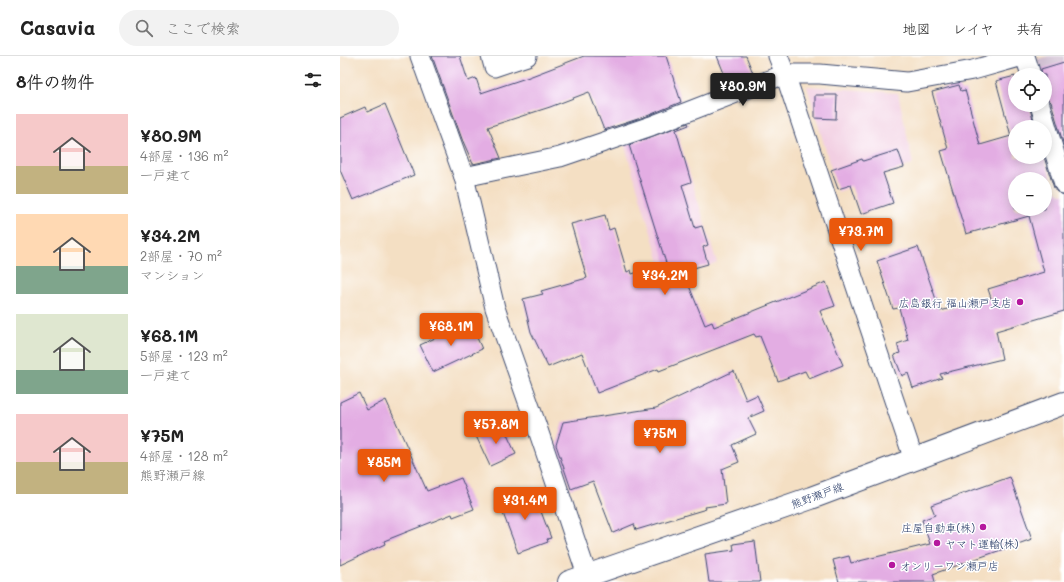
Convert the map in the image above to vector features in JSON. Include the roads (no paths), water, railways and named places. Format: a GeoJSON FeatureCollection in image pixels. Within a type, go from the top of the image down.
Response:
{"type":"FeatureCollection","features":[{"type":"Feature","properties":{"kind":"main road","name":"熊野瀬戸線"},"geometry":{"type":"LineString","coordinates":[[578,579],[811,498],[1064,403]]}},
{"type":"Feature","properties":{"kind":"street"},"geometry":{"type":"LineString","coordinates":[[420,56],[464,177],[495,308],[537,427],[578,579]]}},
{"type":"Feature","properties":{"kind":"street"},"geometry":{"type":"LineString","coordinates":[[491,56],[494,67],[527,56]]}},
{"type":"Feature","properties":{"kind":"street"},"geometry":{"type":"LineString","coordinates":[[778,56],[914,460]]}},
{"type":"Feature","properties":{"kind":"street"},"geometry":{"type":"LineString","coordinates":[[464,177],[560,157],[651,126],[785,74],[820,74],[907,82],[973,70],[1024,56],[1028,68]]}},
{"type":"Feature","properties":{"kind":"street"},"geometry":{"type":"LineString","coordinates":[[1042,112],[1064,184]]}},
{"type":"Feature","properties":{"kind":"place","name":"広島銀行 福山瀬戸支店"},"geometry":{"type":"Point","coordinates":[1020,302]}},
{"type":"Feature","properties":{"kind":"place","name":"庄屋自動車(株)"},"geometry":{"type":"Point","coordinates":[983,527]}},
{"type":"Feature","properties":{"kind":"place","name":"ヤマト運輸(株)"},"geometry":{"type":"Point","coordinates":[937,543]}},
{"type":"Feature","properties":{"kind":"place","name":"オンリーワン瀬戸店"},"geometry":{"type":"Point","coordinates":[892,565]}}]}
